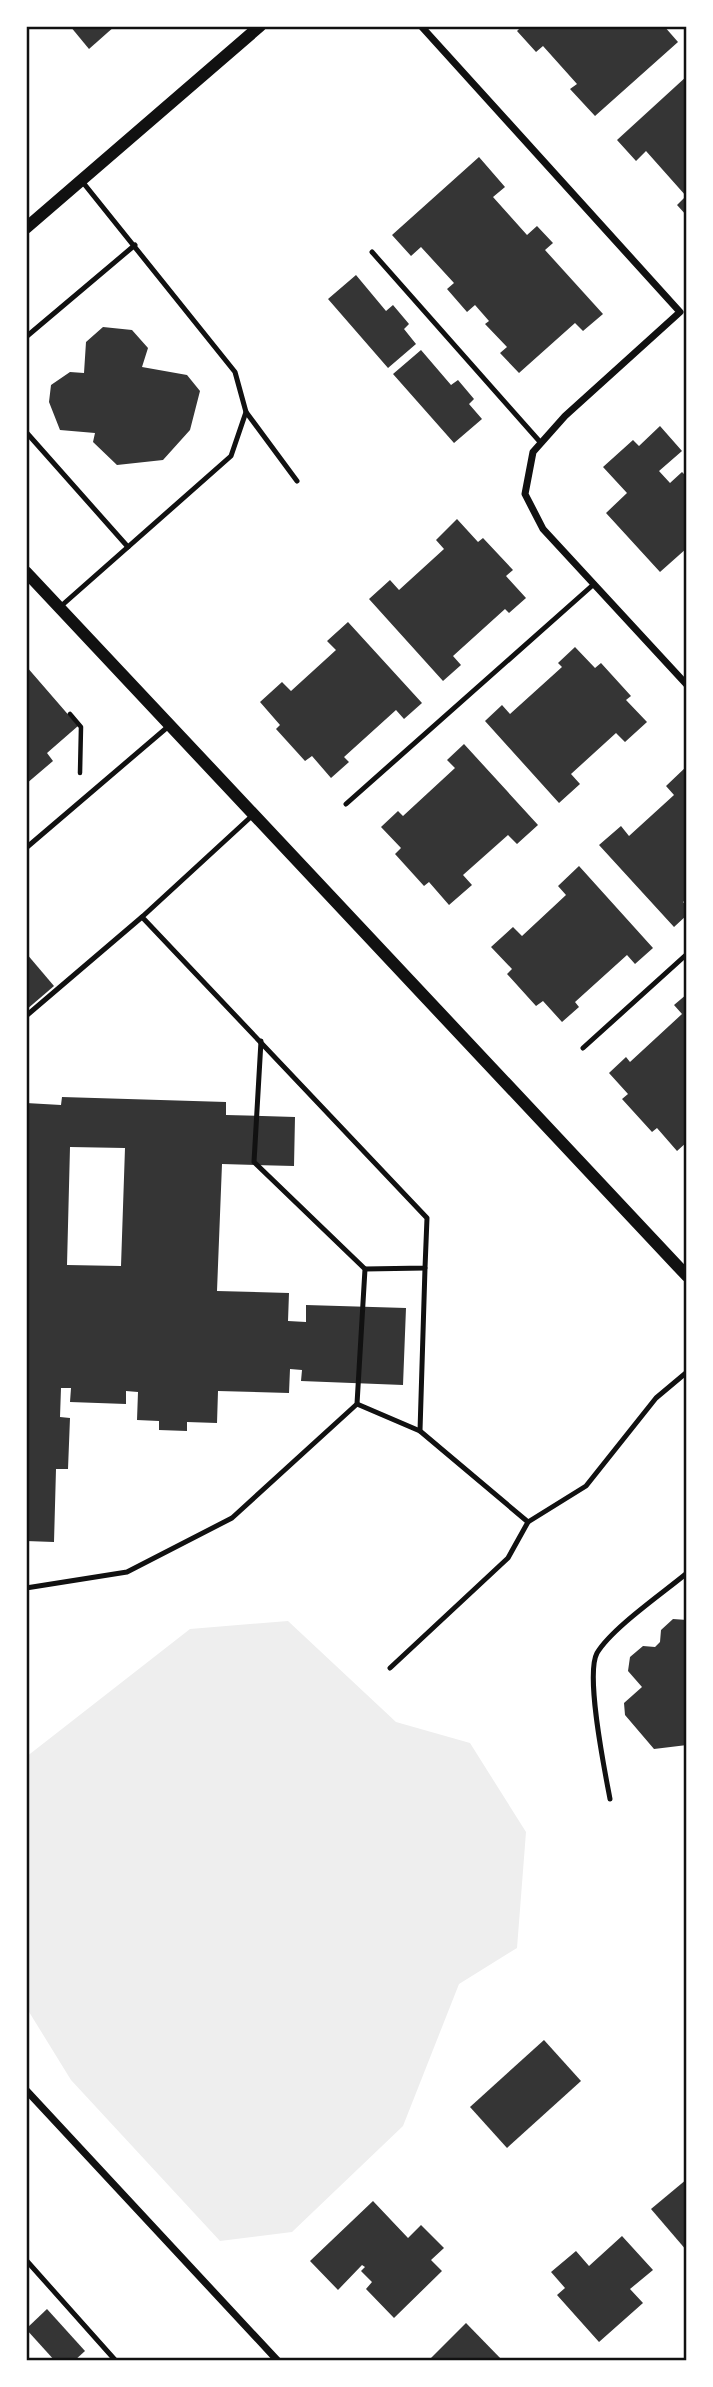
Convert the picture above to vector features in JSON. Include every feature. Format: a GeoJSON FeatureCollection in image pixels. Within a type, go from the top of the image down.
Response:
{"type":"FeatureCollection","features":[{"type":"Feature","properties":{"kind":"street"},"geometry":{"type":"LineString","coordinates":[[26,228],[260,26]]}},
{"type":"Feature","properties":{"kind":"street"},"geometry":{"type":"LineString","coordinates":[[421,26],[680,312]]}},
{"type":"Feature","properties":{"kind":"street"},"geometry":{"type":"LineString","coordinates":[[687,306],[565,416],[533,452],[525,494],[543,529],[687,685]]}},
{"type":"Feature","properties":{"kind":"street"},"geometry":{"type":"LineString","coordinates":[[26,572],[687,1276]]}},
{"type":"Feature","properties":{"kind":"street"},"geometry":{"type":"LineString","coordinates":[[26,2090],[278,2361]]}},
{"type":"Feature","properties":{"kind":"lane"},"geometry":{"type":"LineString","coordinates":[[81,180],[235,372],[246,412],[296,481]]}},
{"type":"Feature","properties":{"kind":"lane"},"geometry":{"type":"LineString","coordinates":[[26,337],[135,245]]}},
{"type":"Feature","properties":{"kind":"lane"},"geometry":{"type":"LineString","coordinates":[[372,252],[541,443]]}},
{"type":"Feature","properties":{"kind":"lane"},"geometry":{"type":"LineString","coordinates":[[60,607],[231,456],[246,412]]}},
{"type":"Feature","properties":{"kind":"lane"},"geometry":{"type":"LineString","coordinates":[[26,432],[128,547]]}},
{"type":"Feature","properties":{"kind":"lane"},"geometry":{"type":"LineString","coordinates":[[346,804],[594,584]]}},
{"type":"Feature","properties":{"kind":"lane"},"geometry":{"type":"LineString","coordinates":[[26,848],[170,725]]}},
{"type":"Feature","properties":{"kind":"lane"},"geometry":{"type":"LineString","coordinates":[[26,1016],[142,917],[254,814]]}},
{"type":"Feature","properties":{"kind":"lane"},"geometry":{"type":"LineString","coordinates":[[142,917],[427,1218],[420,1431]]}},
{"type":"Feature","properties":{"kind":"lane"},"geometry":{"type":"LineString","coordinates":[[583,1048],[687,954]]}},
{"type":"Feature","properties":{"kind":"lane"},"geometry":{"type":"LineString","coordinates":[[261,1041],[254,1162],[365,1269],[425,1268]]}},
{"type":"Feature","properties":{"kind":"lane"},"geometry":{"type":"LineString","coordinates":[[26,1588],[127,1572],[232,1518],[357,1404],[365,1269]]}},
{"type":"Feature","properties":{"kind":"lane"},"geometry":{"type":"LineString","coordinates":[[390,1668],[508,1558],[528,1521],[586,1486],[656,1398],[687,1372]]}},
{"type":"Feature","properties":{"kind":"lane"},"geometry":{"type":"LineString","coordinates":[[357,1404],[420,1431],[528,1521]]}},
{"type":"Feature","properties":{"kind":"lane"},"geometry":{"type":"LineString","coordinates":[[610,1799],[593,1681],[596,1654],[622,1628],[687,1573]]}},
{"type":"Feature","properties":{"kind":"lane"},"geometry":{"type":"LineString","coordinates":[[26,2260],[116,2361]]}},
{"type":"Feature","properties":{"kind":"path"},"geometry":{"type":"LineString","coordinates":[[70,714],[81,727],[80,773]]}},
{"type":"Feature","properties":{"kind":"shaded area"},"geometry":{"type":"Polygon","coordinates":[[[288,1621],[396,1722],[470,1743],[526,1832],[517,1948],[459,1984],[403,2126],[292,2232],[220,2241],[71,2080],[26,2007],[26,1757],[190,1629],[288,1621]]]}},
{"type":"Feature","properties":{"kind":"building"},"geometry":{"type":"Polygon","coordinates":[[[70,26],[115,26],[89,49],[70,26]]]}},
{"type":"Feature","properties":{"kind":"building"},"geometry":{"type":"Polygon","coordinates":[[[522,26],[664,26],[678,42],[595,116],[570,89],[577,84],[543,46],[536,52],[517,31],[522,26]]]}},
{"type":"Feature","properties":{"kind":"building"},"geometry":{"type":"Polygon","coordinates":[[[687,76],[687,216],[677,205],[686,196],[646,151],[636,161],[617,140],[687,76]]]}},
{"type":"Feature","properties":{"kind":"building"},"geometry":{"type":"Polygon","coordinates":[[[479,157],[505,187],[493,197],[527,235],[537,226],[553,243],[545,250],[603,314],[583,331],[575,323],[519,373],[500,353],[507,347],[485,324],[489,321],[475,305],[467,312],[447,289],[454,283],[421,247],[411,256],[392,235],[479,157]]]}},
{"type":"Feature","properties":{"kind":"building"},"geometry":{"type":"Polygon","coordinates":[[[356,275],[386,311],[393,305],[409,324],[404,329],[416,344],[388,368],[328,299],[356,275]]]}},
{"type":"Feature","properties":{"kind":"building"},"geometry":{"type":"Polygon","coordinates":[[[103,327],[132,330],[148,348],[142,367],[187,375],[200,391],[190,430],[163,460],[117,465],[93,442],[95,433],[60,430],[49,402],[51,385],[70,372],[84,373],[86,342],[103,327]]]}},
{"type":"Feature","properties":{"kind":"building"},"geometry":{"type":"Polygon","coordinates":[[[421,350],[451,385],[458,380],[474,399],[469,404],[482,419],[454,443],[393,374],[421,350]]]}},
{"type":"Feature","properties":{"kind":"building"},"geometry":{"type":"Polygon","coordinates":[[[660,426],[682,451],[659,471],[670,483],[682,472],[687,477],[687,548],[660,572],[606,513],[627,493],[603,467],[633,440],[639,446],[660,426]]]}},
{"type":"Feature","properties":{"kind":"building"},"geometry":{"type":"Polygon","coordinates":[[[457,519],[478,542],[483,538],[513,570],[506,576],[526,598],[509,613],[505,609],[453,656],[461,665],[443,681],[369,599],[390,580],[399,590],[444,549],[436,540],[457,519]]]}},
{"type":"Feature","properties":{"kind":"building"},"geometry":{"type":"Polygon","coordinates":[[[348,622],[422,703],[404,719],[396,710],[344,757],[349,762],[331,778],[312,756],[305,761],[276,729],[280,725],[260,702],[282,682],[291,691],[336,650],[327,641],[348,622]]]}},
{"type":"Feature","properties":{"kind":"building"},"geometry":{"type":"Polygon","coordinates":[[[575,647],[595,668],[601,663],[631,696],[626,700],[647,722],[625,742],[616,733],[571,774],[580,784],[559,803],[485,721],[502,705],[510,714],[562,667],[558,663],[575,647]]]}},
{"type":"Feature","properties":{"kind":"building"},"geometry":{"type":"Polygon","coordinates":[[[26,666],[78,726],[47,753],[53,761],[26,784],[26,666]]]}},
{"type":"Feature","properties":{"kind":"building"},"geometry":{"type":"Polygon","coordinates":[[[464,744],[538,825],[517,844],[508,835],[463,875],[472,885],[449,905],[429,882],[424,886],[395,854],[401,848],[381,827],[398,811],[403,816],[455,768],[447,760],[464,744]]]}},
{"type":"Feature","properties":{"kind":"building"},"geometry":{"type":"Polygon","coordinates":[[[687,766],[687,899],[683,902],[687,906],[687,915],[674,927],[599,845],[621,826],[629,836],[674,795],[666,786],[687,766]]]}},
{"type":"Feature","properties":{"kind":"building"},"geometry":{"type":"Polygon","coordinates":[[[579,866],[653,948],[635,964],[627,955],[575,1002],[579,1007],[562,1022],[543,1001],[536,1006],[507,974],[512,969],[491,947],[513,927],[522,936],[566,895],[558,886],[579,866]]]}},
{"type":"Feature","properties":{"kind":"building"},"geometry":{"type":"Polygon","coordinates":[[[26,953],[54,986],[26,1010],[26,953]]]}},
{"type":"Feature","properties":{"kind":"building"},"geometry":{"type":"Polygon","coordinates":[[[687,994],[687,1142],[677,1151],[657,1128],[652,1132],[622,1099],[628,1094],[609,1073],[626,1057],[630,1062],[682,1014],[674,1005],[687,994]]]}},
{"type":"Feature","properties":{"kind":"building"},"geometry":{"type":"Polygon","coordinates":[[[62,1097],[226,1102],[226,1115],[295,1117],[294,1166],[222,1164],[217,1291],[289,1293],[288,1321],[306,1322],[306,1305],[406,1308],[403,1385],[301,1381],[302,1370],[290,1369],[289,1393],[218,1391],[217,1423],[187,1422],[187,1431],[159,1430],[159,1421],[137,1420],[138,1392],[126,1391],[126,1404],[70,1402],[71,1388],[61,1388],[60,1417],[70,1418],[68,1469],[56,1469],[54,1542],[26,1541],[26,1103],[61,1105],[62,1097]],[[70,1147],[67,1265],[121,1266],[125,1148],[70,1147]]]}},
{"type":"Feature","properties":{"kind":"building"},"geometry":{"type":"Polygon","coordinates":[[[673,1619],[687,1620],[687,1745],[654,1749],[625,1715],[624,1703],[642,1687],[628,1671],[630,1657],[643,1646],[655,1647],[660,1642],[661,1630],[673,1619]]]}},
{"type":"Feature","properties":{"kind":"building"},"geometry":{"type":"Polygon","coordinates":[[[544,2040],[581,2081],[507,2148],[470,2107],[544,2040]]]}},
{"type":"Feature","properties":{"kind":"building"},"geometry":{"type":"Polygon","coordinates":[[[687,2179],[687,2251],[651,2209],[687,2179]]]}},
{"type":"Feature","properties":{"kind":"building"},"geometry":{"type":"Polygon","coordinates":[[[373,2201],[408,2238],[421,2225],[444,2248],[431,2260],[442,2271],[394,2318],[366,2289],[372,2282],[361,2271],[365,2267],[362,2265],[338,2290],[310,2261],[373,2201]]]}},
{"type":"Feature","properties":{"kind":"building"},"geometry":{"type":"Polygon","coordinates":[[[622,2236],[653,2270],[630,2289],[643,2303],[599,2342],[557,2295],[565,2288],[551,2272],[576,2251],[589,2266],[622,2236]]]}},
{"type":"Feature","properties":{"kind":"building"},"geometry":{"type":"Polygon","coordinates":[[[47,2309],[85,2351],[74,2361],[55,2361],[26,2329],[47,2309]]]}},
{"type":"Feature","properties":{"kind":"building"},"geometry":{"type":"Polygon","coordinates":[[[466,2323],[503,2361],[430,2359],[466,2323]]]}}]}
